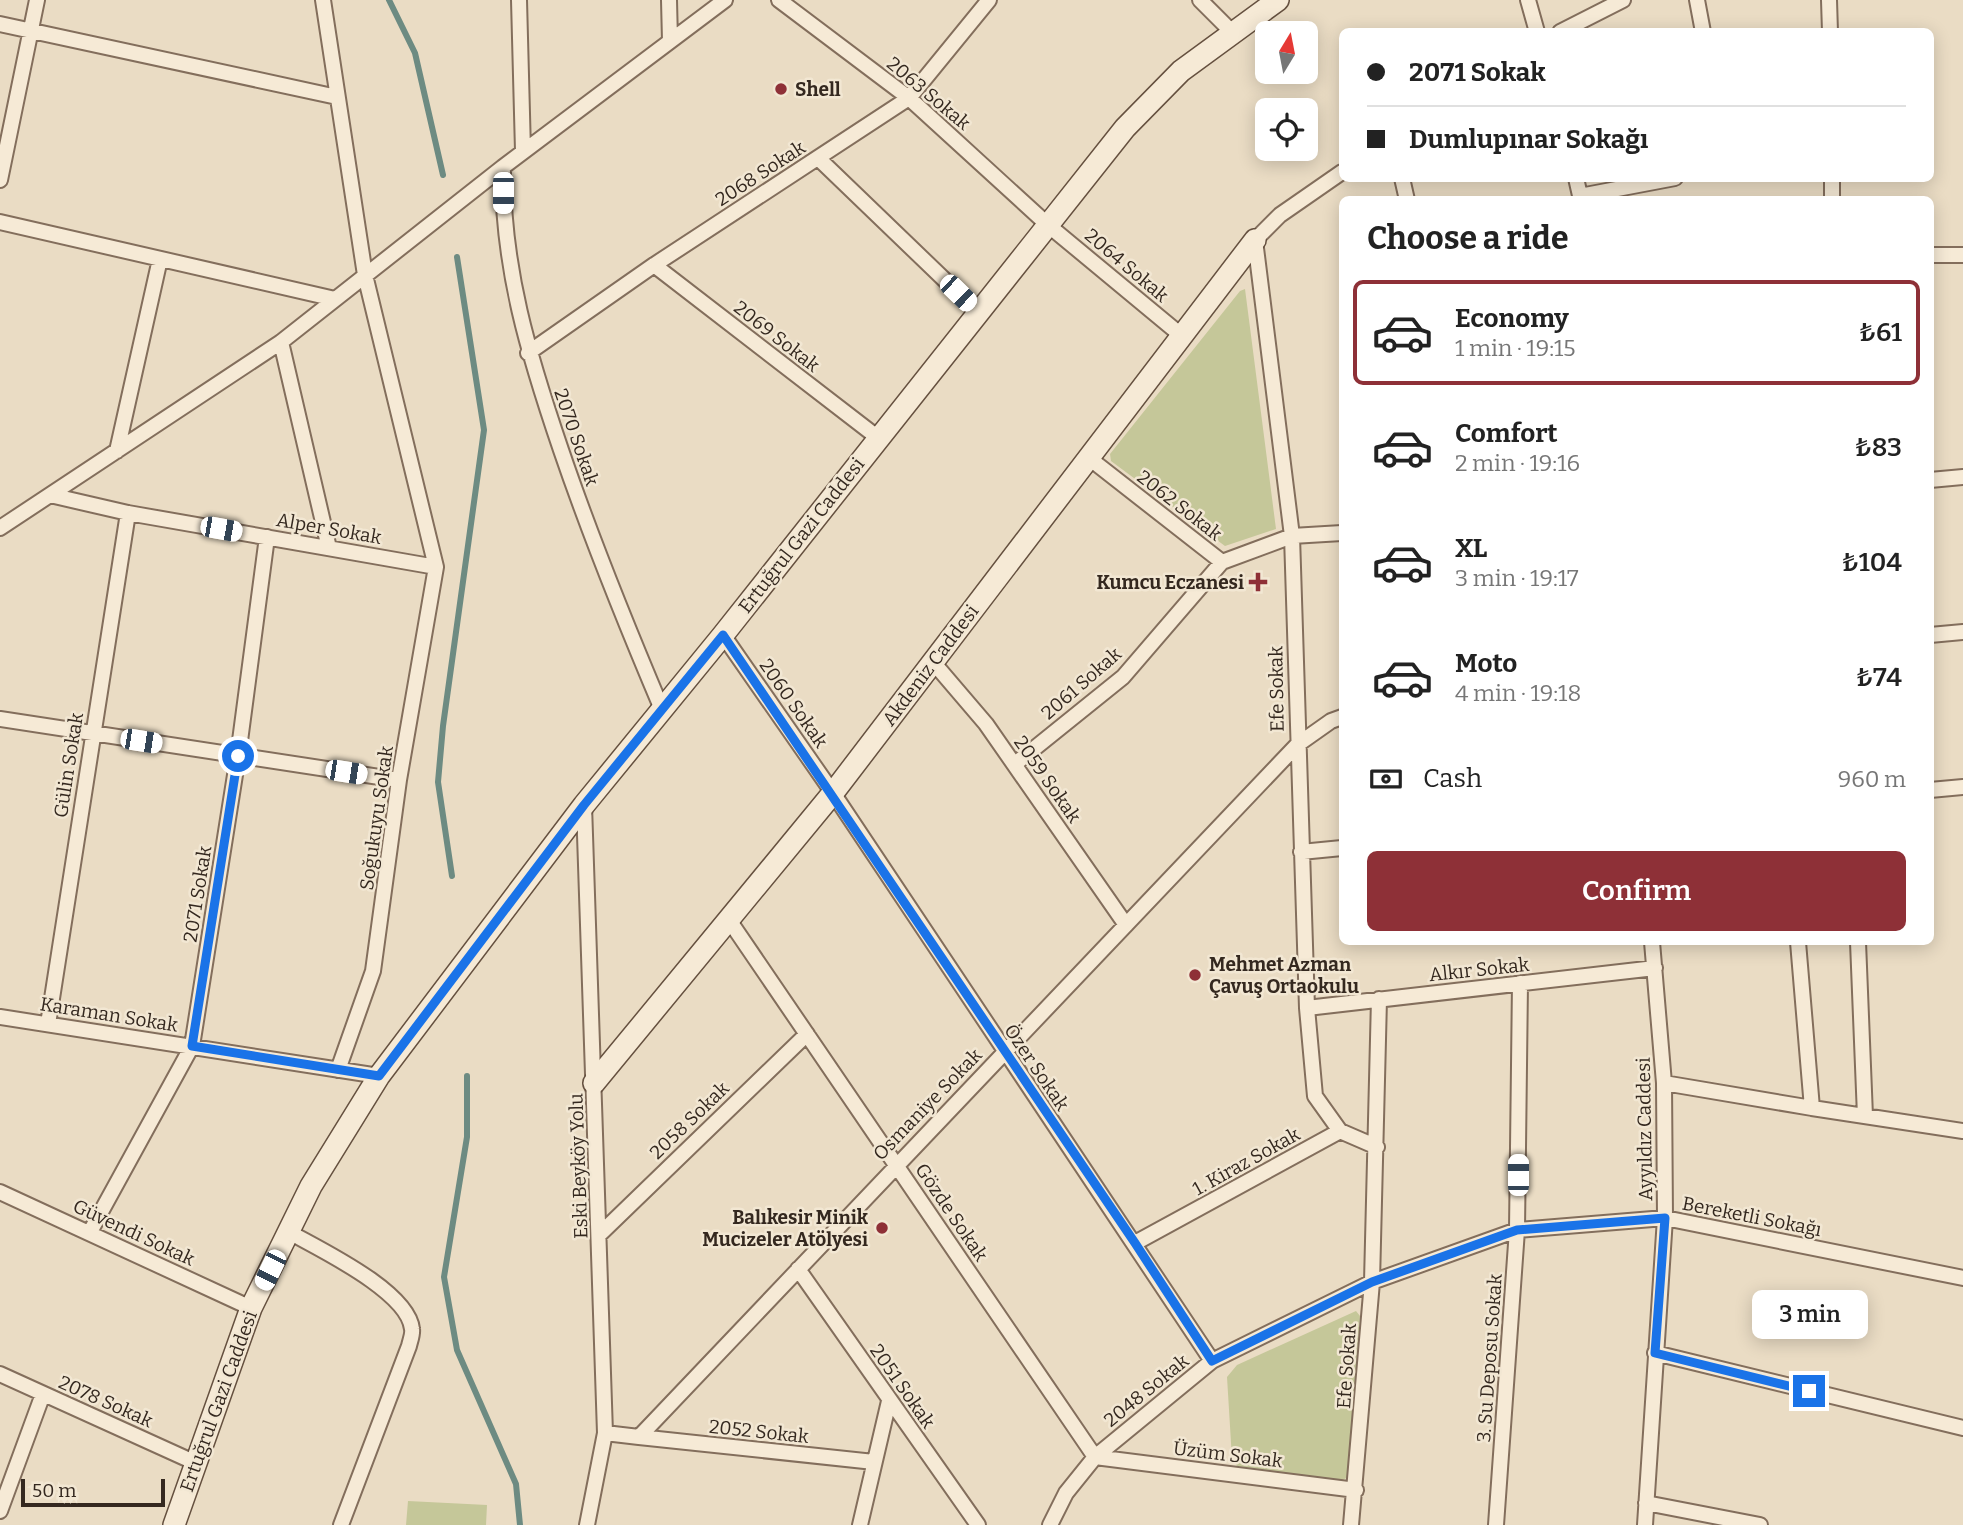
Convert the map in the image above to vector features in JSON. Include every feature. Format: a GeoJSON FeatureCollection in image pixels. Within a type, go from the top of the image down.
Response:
{"type":"FeatureCollection","features":[{"type":"Feature","properties":{"kind":"main road","name":"Ertuğrul Gazi Caddesi"},"geometry":{"type":"LineString","coordinates":[[174,1525],[251,1308],[311,1186],[379,1076],[661,707],[723,635],[877,437],[1125,128],[1181,71],[1278,0]]}},
{"type":"Feature","properties":{"kind":"main road","name":"Akdeniz Caddesi"},"geometry":{"type":"LineString","coordinates":[[594,1083],[833,793],[1255,240]]}},
{"type":"Feature","properties":{"kind":"street"},"geometry":{"type":"LineString","coordinates":[[0,180],[37,0]]}},
{"type":"Feature","properties":{"kind":"street"},"geometry":{"type":"LineString","coordinates":[[323,0],[365,275],[436,567]]}},
{"type":"Feature","properties":{"kind":"street"},"geometry":{"type":"LineString","coordinates":[[519,0],[523,151]]}},
{"type":"Feature","properties":{"kind":"street"},"geometry":{"type":"LineString","coordinates":[[669,0],[670,41]]}},
{"type":"Feature","properties":{"kind":"street"},"geometry":{"type":"LineString","coordinates":[[0,528],[281,342],[503,166],[725,0]]}},
{"type":"Feature","properties":{"kind":"street","name":"2063 Sokak"},"geometry":{"type":"LineString","coordinates":[[779,0],[909,98],[1048,225]]}},
{"type":"Feature","properties":{"kind":"street","name":"2068 Sokak"},"geometry":{"type":"LineString","coordinates":[[528,353],[654,265],[909,98],[989,0]]}},
{"type":"Feature","properties":{"kind":"street"},"geometry":{"type":"LineString","coordinates":[[1200,0],[1233,33]]}},
{"type":"Feature","properties":{"kind":"street"},"geometry":{"type":"LineString","coordinates":[[1528,0],[1536,28]]}},
{"type":"Feature","properties":{"kind":"street"},"geometry":{"type":"LineString","coordinates":[[1568,28],[1623,0]]}},
{"type":"Feature","properties":{"kind":"street"},"geometry":{"type":"LineString","coordinates":[[1696,0],[1702,28]]}},
{"type":"Feature","properties":{"kind":"street"},"geometry":{"type":"LineString","coordinates":[[1829,0],[1830,28]]}},
{"type":"Feature","properties":{"kind":"street"},"geometry":{"type":"LineString","coordinates":[[0,24],[337,97]]}},
{"type":"Feature","properties":{"kind":"street"},"geometry":{"type":"LineString","coordinates":[[818,158],[978,312]]}},
{"type":"Feature","properties":{"kind":"street","name":"2070 Sokak"},"geometry":{"type":"LineString","coordinates":[[503,166],[503,219],[528,353],[599,559],[661,707]]}},
{"type":"Feature","properties":{"kind":"street"},"geometry":{"type":"LineString","coordinates":[[1255,240],[1280,215],[1339,174]]}},
{"type":"Feature","properties":{"kind":"street"},"geometry":{"type":"LineString","coordinates":[[1586,196],[1655,182]]}},
{"type":"Feature","properties":{"kind":"street"},"geometry":{"type":"LineString","coordinates":[[0,222],[335,299]]}},
{"type":"Feature","properties":{"kind":"street","name":"2064 Sokak"},"geometry":{"type":"LineString","coordinates":[[1048,225],[1182,336]]}},
{"type":"Feature","properties":{"kind":"street","name":"Efe Sokak"},"geometry":{"type":"LineString","coordinates":[[1255,240],[1292,536],[1307,1008],[1315,1096],[1340,1132]]}},
{"type":"Feature","properties":{"kind":"street"},"geometry":{"type":"LineString","coordinates":[[1934,255],[1963,255]]}},
{"type":"Feature","properties":{"kind":"street"},"geometry":{"type":"LineString","coordinates":[[117,451],[160,259]]}},
{"type":"Feature","properties":{"kind":"street","name":"2069 Sokak"},"geometry":{"type":"LineString","coordinates":[[654,265],[877,437]]}},
{"type":"Feature","properties":{"kind":"street"},"geometry":{"type":"LineString","coordinates":[[281,342],[329,548]]}},
{"type":"Feature","properties":{"kind":"street","name":"2062 Sokak"},"geometry":{"type":"LineString","coordinates":[[1089,458],[1222,562],[1292,536],[1339,533]]}},
{"type":"Feature","properties":{"kind":"street"},"geometry":{"type":"LineString","coordinates":[[1934,480],[1963,477]]}},
{"type":"Feature","properties":{"kind":"street","name":"Alper Sokak"},"geometry":{"type":"LineString","coordinates":[[50,495],[128,513],[436,567]]}},
{"type":"Feature","properties":{"kind":"street","name":"Gülin Sokak"},"geometry":{"type":"LineString","coordinates":[[48,1024],[128,513]]}},
{"type":"Feature","properties":{"kind":"street","name":"2071 Sokak"},"geometry":{"type":"LineString","coordinates":[[90,1232],[192,1046],[238,756],[267,537]]}},
{"type":"Feature","properties":{"kind":"street","name":"2061 Sokak"},"geometry":{"type":"LineString","coordinates":[[1015,764],[1123,677],[1222,562]]}},
{"type":"Feature","properties":{"kind":"street","name":"Soğukuyu Sokak"},"geometry":{"type":"LineString","coordinates":[[338,1070],[373,971],[399,780],[436,567]]}},
{"type":"Feature","properties":{"kind":"street"},"geometry":{"type":"LineString","coordinates":[[1934,635],[1963,632]]}},
{"type":"Feature","properties":{"kind":"street","name":"2060 Sokak"},"geometry":{"type":"LineString","coordinates":[[723,635],[833,793]]}},
{"type":"Feature","properties":{"kind":"street","name":"2059 Sokak"},"geometry":{"type":"LineString","coordinates":[[933,662],[972,706],[1015,764],[1126,925]]}},
{"type":"Feature","properties":{"kind":"street","name":"Osmaniye Sokak"},"geometry":{"type":"LineString","coordinates":[[639,1437],[1297,745],[1331,720],[1339,718]]}},
{"type":"Feature","properties":{"kind":"street"},"geometry":{"type":"LineString","coordinates":[[0,719],[399,780]]}},
{"type":"Feature","properties":{"kind":"street"},"geometry":{"type":"LineString","coordinates":[[1934,790],[1963,787]]}},
{"type":"Feature","properties":{"kind":"street","name":"Özer Sokak"},"geometry":{"type":"LineString","coordinates":[[833,793],[1212,1361]]}},
{"type":"Feature","properties":{"kind":"street","name":"Eski Beyköy Yolu"},"geometry":{"type":"LineString","coordinates":[[584,805],[605,1433],[587,1525]]}},
{"type":"Feature","properties":{"kind":"street"},"geometry":{"type":"LineString","coordinates":[[1301,852],[1339,848]]}},
{"type":"Feature","properties":{"kind":"street","name":"Gözde Sokak"},"geometry":{"type":"LineString","coordinates":[[729,920],[1094,1457]]}},
{"type":"Feature","properties":{"kind":"street","name":"Ayyıldız Caddesi"},"geometry":{"type":"LineString","coordinates":[[1645,1525],[1665,1218],[1664,1083],[1652,945]]}},
{"type":"Feature","properties":{"kind":"street"},"geometry":{"type":"LineString","coordinates":[[1798,945],[1812,1108]]}},
{"type":"Feature","properties":{"kind":"street"},"geometry":{"type":"LineString","coordinates":[[1858,945],[1865,1116]]}},
{"type":"Feature","properties":{"kind":"street","name":"Alkır Sokak"},"geometry":{"type":"LineString","coordinates":[[1307,1008],[1655,968]]}},
{"type":"Feature","properties":{"kind":"street","name":"3. Su Deposu Sokak"},"geometry":{"type":"LineString","coordinates":[[1496,1525],[1517,1230],[1520,984]]}},
{"type":"Feature","properties":{"kind":"street","name":"Efe Sokak"},"geometry":{"type":"LineString","coordinates":[[1351,1525],[1372,1282],[1380,999]]}},
{"type":"Feature","properties":{"kind":"street","name":"Karaman Sokak"},"geometry":{"type":"LineString","coordinates":[[0,1017],[379,1076]]}},
{"type":"Feature","properties":{"kind":"street","name":"2058 Sokak"},"geometry":{"type":"LineString","coordinates":[[599,1235],[807,1034]]}},
{"type":"Feature","properties":{"kind":"street"},"geometry":{"type":"LineString","coordinates":[[1664,1083],[1963,1132]]}},
{"type":"Feature","properties":{"kind":"street"},"geometry":{"type":"LineString","coordinates":[[1340,1132],[1377,1147]]}},
{"type":"Feature","properties":{"kind":"street","name":"1. Kiraz Sokak"},"geometry":{"type":"LineString","coordinates":[[1135,1243],[1340,1132]]}},
{"type":"Feature","properties":{"kind":"street","name":"Güvendi Sokak"},"geometry":{"type":"LineString","coordinates":[[0,1192],[251,1308]]}},
{"type":"Feature","properties":{"kind":"street","name":"Bereketli Sokağı"},"geometry":{"type":"LineString","coordinates":[[1372,1282],[1517,1230],[1665,1218],[1963,1279]]}},
{"type":"Feature","properties":{"kind":"street"},"geometry":{"type":"LineString","coordinates":[[289,1232],[376,1281],[406,1316],[412,1329],[409,1346],[341,1525]]}},
{"type":"Feature","properties":{"kind":"street","name":"2051 Sokak"},"geometry":{"type":"LineString","coordinates":[[798,1269],[978,1525]]}},
{"type":"Feature","properties":{"kind":"street","name":"2048 Sokak"},"geometry":{"type":"LineString","coordinates":[[1050,1525],[1066,1493],[1094,1457],[1212,1361],[1372,1282]]}},
{"type":"Feature","properties":{"kind":"street"},"geometry":{"type":"LineString","coordinates":[[1655,1353],[1963,1428]]}},
{"type":"Feature","properties":{"kind":"street","name":"2078 Sokak"},"geometry":{"type":"LineString","coordinates":[[0,1374],[196,1463]]}},
{"type":"Feature","properties":{"kind":"street"},"geometry":{"type":"LineString","coordinates":[[0,1511],[43,1394]]}},
{"type":"Feature","properties":{"kind":"street"},"geometry":{"type":"LineString","coordinates":[[860,1525],[889,1401]]}},
{"type":"Feature","properties":{"kind":"street"},"geometry":{"type":"LineString","coordinates":[[605,1433],[639,1437]]}},
{"type":"Feature","properties":{"kind":"street","name":"2052 Sokak"},"geometry":{"type":"LineString","coordinates":[[639,1437],[874,1462]]}},
{"type":"Feature","properties":{"kind":"street","name":"Üzüm Sokak"},"geometry":{"type":"LineString","coordinates":[[1094,1457],[1356,1490]]}},
{"type":"Feature","properties":{"kind":"street"},"geometry":{"type":"LineString","coordinates":[[1646,1503],[1760,1525]]}},
{"type":"Feature","properties":{"kind":"green space"},"geometry":{"type":"Polygon","coordinates":[[[1245,289],[1276,529],[1225,546],[1111,461],[1110,454],[1240,291],[1245,289]]]}},
{"type":"Feature","properties":{"kind":"green space"},"geometry":{"type":"Polygon","coordinates":[[[1356,1311],[1360,1316],[1348,1477],[1341,1481],[1237,1466],[1232,1459],[1227,1377],[1237,1365],[1356,1311]]]}},
{"type":"Feature","properties":{"kind":"green space"},"geometry":{"type":"Polygon","coordinates":[[[408,1501],[487,1505],[486,1525],[406,1525],[408,1501]]]}},
{"type":"Feature","properties":{"kind":"waterway"},"geometry":{"type":"LineString","coordinates":[[389,0],[415,53],[443,175]]}},
{"type":"Feature","properties":{"kind":"waterway"},"geometry":{"type":"LineString","coordinates":[[452,876],[438,782],[443,726],[484,430],[457,257]]}},
{"type":"Feature","properties":{"kind":"waterway"},"geometry":{"type":"LineString","coordinates":[[467,1076],[467,1137],[444,1277],[457,1350],[516,1484],[520,1525]]}},
{"type":"Feature","properties":{"kind":"place","name":"Shell"},"geometry":{"type":"Point","coordinates":[781,89]}},
{"type":"Feature","properties":{"kind":"place","name":"Kumcu Eczanesi"},"geometry":{"type":"Point","coordinates":[1258,582]}},
{"type":"Feature","properties":{"kind":"place","name":"Mehmet Azman Çavuş Ortaokulu"},"geometry":{"type":"Point","coordinates":[1195,975]}},
{"type":"Feature","properties":{"kind":"place","name":"Balıkesir Minik Mucizeler Atölyesi"},"geometry":{"type":"Point","coordinates":[882,1228]}},
{"type":"Feature","properties":{"kind":"route"},"geometry":{"type":"LineString","coordinates":[[238,756],[192,1046],[379,1076],[584,805],[661,707],[723,635],[833,793],[1212,1361],[1372,1282],[1517,1230],[1665,1218],[1655,1353],[1809,1391]]}}]}
